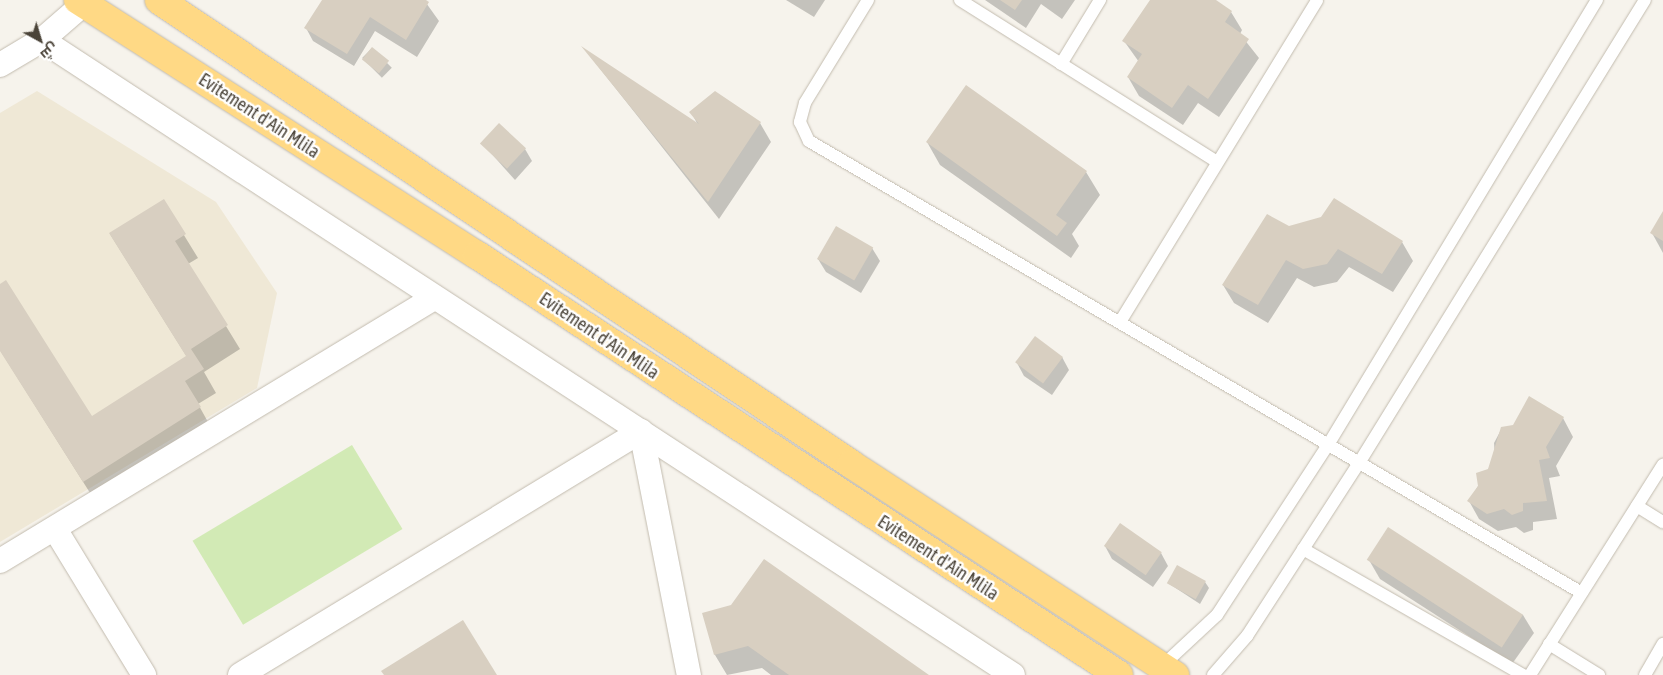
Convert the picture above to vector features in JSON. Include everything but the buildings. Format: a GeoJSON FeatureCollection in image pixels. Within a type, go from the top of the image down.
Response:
{"type":"FeatureCollection","features":[{"type":"Feature","properties":{"kind":"highway","name":"Evitement d'Ain Mlila"},"geometry":{"type":"LineString","coordinates":[[159,0],[1168,671]]}},
{"type":"Feature","properties":{"kind":"highway","name":"Evitement d'Ain Mlila"},"geometry":{"type":"LineString","coordinates":[[84,1],[477,254],[1119,675]]}},
{"type":"Feature","properties":{"kind":"street"},"geometry":{"type":"LineString","coordinates":[[0,65],[42,40],[84,1]]}},
{"type":"Feature","properties":{"kind":"street"},"geometry":{"type":"LineString","coordinates":[[42,40],[1013,675]]}},
{"type":"Feature","properties":{"kind":"street"},"geometry":{"type":"LineString","coordinates":[[0,561],[434,298]]}},
{"type":"Feature","properties":{"kind":"street"},"geometry":{"type":"LineString","coordinates":[[641,431],[684,673]]}},
{"type":"Feature","properties":{"kind":"street"},"geometry":{"type":"LineString","coordinates":[[240,675],[641,431]]}},
{"type":"Feature","properties":{"kind":"street"},"geometry":{"type":"LineString","coordinates":[[55,529],[144,675]]}},
{"type":"Feature","properties":{"kind":"lane"},"geometry":{"type":"LineString","coordinates":[[868,0],[805,103],[800,122],[809,141],[1582,593]]}},
{"type":"Feature","properties":{"kind":"lane"},"geometry":{"type":"LineString","coordinates":[[960,0],[1217,162]]}},
{"type":"Feature","properties":{"kind":"lane"},"geometry":{"type":"LineString","coordinates":[[1061,64],[1100,0]]}},
{"type":"Feature","properties":{"kind":"lane"},"geometry":{"type":"LineString","coordinates":[[1120,322],[1317,0]]}},
{"type":"Feature","properties":{"kind":"lane"},"geometry":{"type":"LineString","coordinates":[[1168,671],[1217,614],[1328,444],[1597,0]]}},
{"type":"Feature","properties":{"kind":"lane"},"geometry":{"type":"LineString","coordinates":[[1212,675],[1247,636],[1304,549],[1645,0]]}},
{"type":"Feature","properties":{"kind":"lane"},"geometry":{"type":"LineString","coordinates":[[1530,675],[1663,466]]}},
{"type":"Feature","properties":{"kind":"lane"},"geometry":{"type":"LineString","coordinates":[[1637,506],[1663,522]]}},
{"type":"Feature","properties":{"kind":"lane"},"geometry":{"type":"LineString","coordinates":[[1304,549],[1523,675]]}},
{"type":"Feature","properties":{"kind":"lane"},"geometry":{"type":"LineString","coordinates":[[1550,644],[1598,675]]}},
{"type":"Feature","properties":{"kind":"lane"},"geometry":{"type":"LineString","coordinates":[[1644,675],[1663,644]]}},
{"type":"Feature","properties":{"kind":"shaded area"},"geometry":{"type":"Polygon","coordinates":[[[37,91],[216,202],[277,293],[257,388],[0,542],[0,113],[37,91]]]}},
{"type":"Feature","properties":{"kind":"green space"},"geometry":{"type":"Polygon","coordinates":[[[352,445],[402,529],[243,625],[193,541],[352,445]]]}}]}
